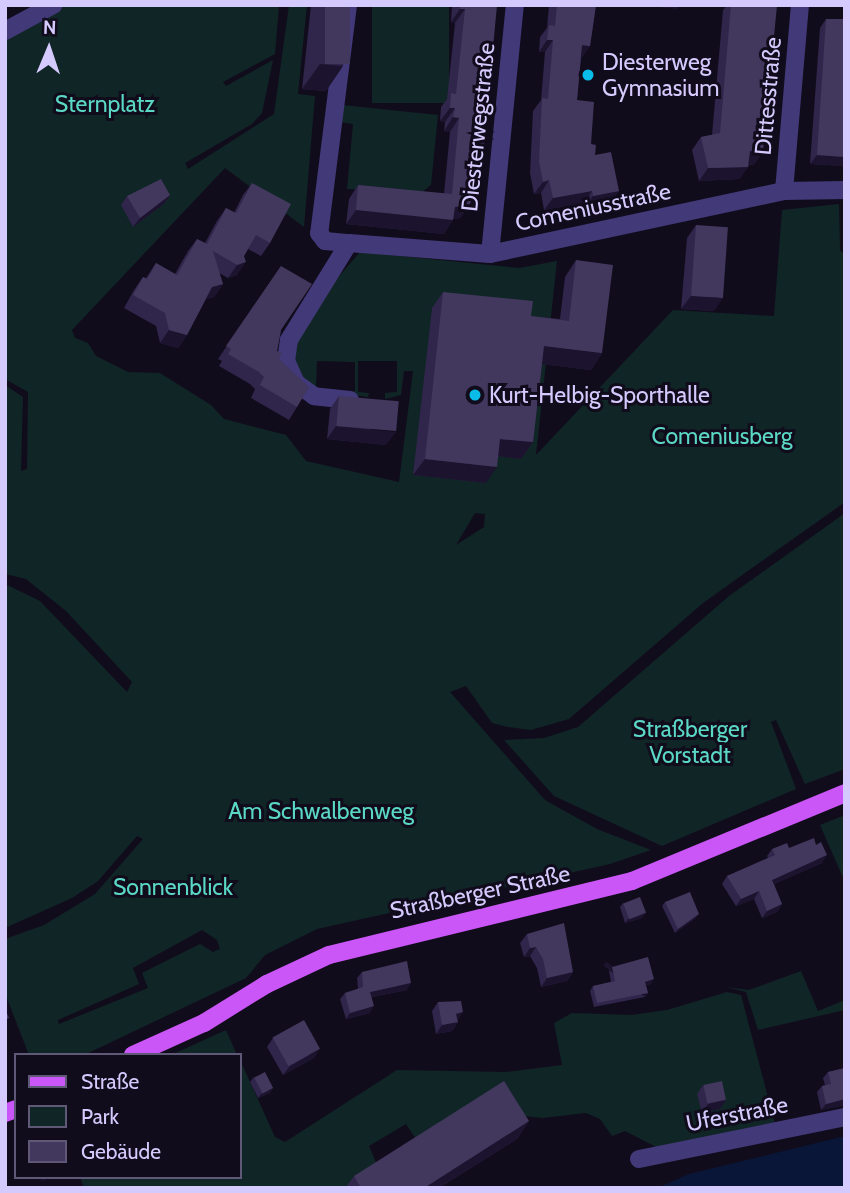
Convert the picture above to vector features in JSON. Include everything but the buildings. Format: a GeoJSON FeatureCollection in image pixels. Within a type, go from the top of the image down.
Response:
{"type":"FeatureCollection","features":[{"type":"Feature","properties":{"kind":"main road","name":"Straßberger Straße"},"geometry":{"type":"LineString","coordinates":[[137,1053],[204,1023],[277,979],[329,955],[378,940],[559,902],[632,881],[845,793]]}},
{"type":"Feature","properties":{"kind":"street"},"geometry":{"type":"LineString","coordinates":[[5,32],[53,5]]}},
{"type":"Feature","properties":{"kind":"street","name":"Comeniusstraße"},"geometry":{"type":"LineString","coordinates":[[348,5],[319,233],[325,240],[490,254],[784,191],[845,190]]}},
{"type":"Feature","properties":{"kind":"street","name":"Diesterwegstraße"},"geometry":{"type":"LineString","coordinates":[[490,254],[515,5]]}},
{"type":"Feature","properties":{"kind":"street","name":"Dittesstraße"},"geometry":{"type":"LineString","coordinates":[[784,191],[800,5]]}},
{"type":"Feature","properties":{"kind":"street"},"geometry":{"type":"LineString","coordinates":[[349,243],[289,340],[286,361],[296,383],[314,396],[349,400]]}},
{"type":"Feature","properties":{"kind":"street","name":"Uferstraße"},"geometry":{"type":"LineString","coordinates":[[639,1159],[845,1116]]}},
{"type":"Feature","properties":{"kind":"green space"},"geometry":{"type":"Polygon","coordinates":[[[60,5],[279,5],[275,54],[223,82],[226,86],[273,60],[262,113],[252,124],[185,163],[188,169],[274,114],[289,5],[307,5],[298,94],[315,96],[304,227],[225,168],[72,330],[75,338],[88,343],[96,356],[128,372],[160,373],[211,405],[224,419],[286,435],[306,461],[399,482],[413,371],[404,371],[401,395],[385,399],[385,393],[397,392],[397,361],[358,361],[358,392],[369,393],[368,397],[343,394],[355,391],[355,362],[317,361],[316,389],[310,389],[293,365],[294,344],[329,288],[360,252],[519,268],[557,261],[536,455],[673,310],[774,316],[782,210],[839,204],[840,250],[845,255],[845,502],[703,603],[569,719],[531,730],[508,727],[492,723],[466,686],[450,692],[545,800],[597,829],[651,850],[610,864],[317,929],[265,955],[246,978],[88,1053],[28,1053],[5,993],[5,939],[44,925],[95,894],[143,839],[137,836],[98,881],[72,898],[5,928],[5,584],[40,601],[127,692],[132,682],[66,611],[26,579],[5,574],[5,385],[23,397],[21,471],[27,469],[28,392],[5,379],[5,36],[60,5]],[[475,513],[456,545],[484,527],[485,514],[475,513]],[[202,930],[133,968],[139,984],[58,1020],[59,1024],[148,988],[142,973],[200,944],[213,952],[220,949],[217,940],[202,930]]]}},
{"type":"Feature","properties":{"kind":"green space"},"geometry":{"type":"Polygon","coordinates":[[[372,5],[449,5],[449,103],[372,103],[372,5]]]}},
{"type":"Feature","properties":{"kind":"green space"},"geometry":{"type":"Polygon","coordinates":[[[342,105],[438,115],[431,185],[422,192],[347,189],[353,124],[340,122],[342,105]]]}},
{"type":"Feature","properties":{"kind":"green space","name":"Straßberger Vorstadt"},"geometry":{"type":"Polygon","coordinates":[[[845,513],[845,769],[805,784],[776,720],[771,722],[796,789],[662,846],[554,796],[504,740],[544,738],[578,727],[729,596],[845,513]]]}},
{"type":"Feature","properties":{"kind":"green space"},"geometry":{"type":"Polygon","coordinates":[[[845,815],[845,882],[820,825],[845,815]]]}},
{"type":"Feature","properties":{"kind":"green space"},"geometry":{"type":"Polygon","coordinates":[[[801,971],[818,1011],[845,1000],[845,1010],[758,1030],[746,992],[726,987],[749,990],[801,971]]]}},
{"type":"Feature","properties":{"kind":"green space"},"geometry":{"type":"Polygon","coordinates":[[[727,992],[741,995],[775,1124],[664,1151],[625,1131],[612,1136],[600,1119],[586,1113],[542,1118],[515,1115],[418,1142],[406,1124],[369,1146],[378,1167],[346,1188],[84,1188],[81,1179],[242,1179],[242,1064],[275,1137],[285,1142],[397,1070],[505,1072],[562,1065],[554,1023],[572,1013],[631,1015],[667,1010],[727,992]]]}},
{"type":"Feature","properties":{"kind":"green space"},"geometry":{"type":"Polygon","coordinates":[[[226,1030],[236,1053],[175,1053],[226,1030]]]}},
{"type":"Feature","properties":{"kind":"water"},"geometry":{"type":"Polygon","coordinates":[[[845,1136],[845,1188],[657,1188],[689,1174],[845,1136]]]}},
{"type":"Feature","properties":{"kind":"place","name":"Diesterweg Gymnasium"},"geometry":{"type":"Point","coordinates":[588,75]}},
{"type":"Feature","properties":{"kind":"place","name":"Kurt-Helbig-Sporthalle"},"geometry":{"type":"Point","coordinates":[475,395]}},
{"type":"Feature","properties":{"kind":"park label","name":"Sternplatz"},"geometry":{"type":"Point","coordinates":[105,104]}},
{"type":"Feature","properties":{"kind":"park label","name":"Comeniusberg"},"geometry":{"type":"Point","coordinates":[722,436]}},
{"type":"Feature","properties":{"kind":"park label","name":"Am Schwalbenweg"},"geometry":{"type":"Point","coordinates":[321,811]}},
{"type":"Feature","properties":{"kind":"park label","name":"Sonnenblick"},"geometry":{"type":"Point","coordinates":[173,887]}}]}
